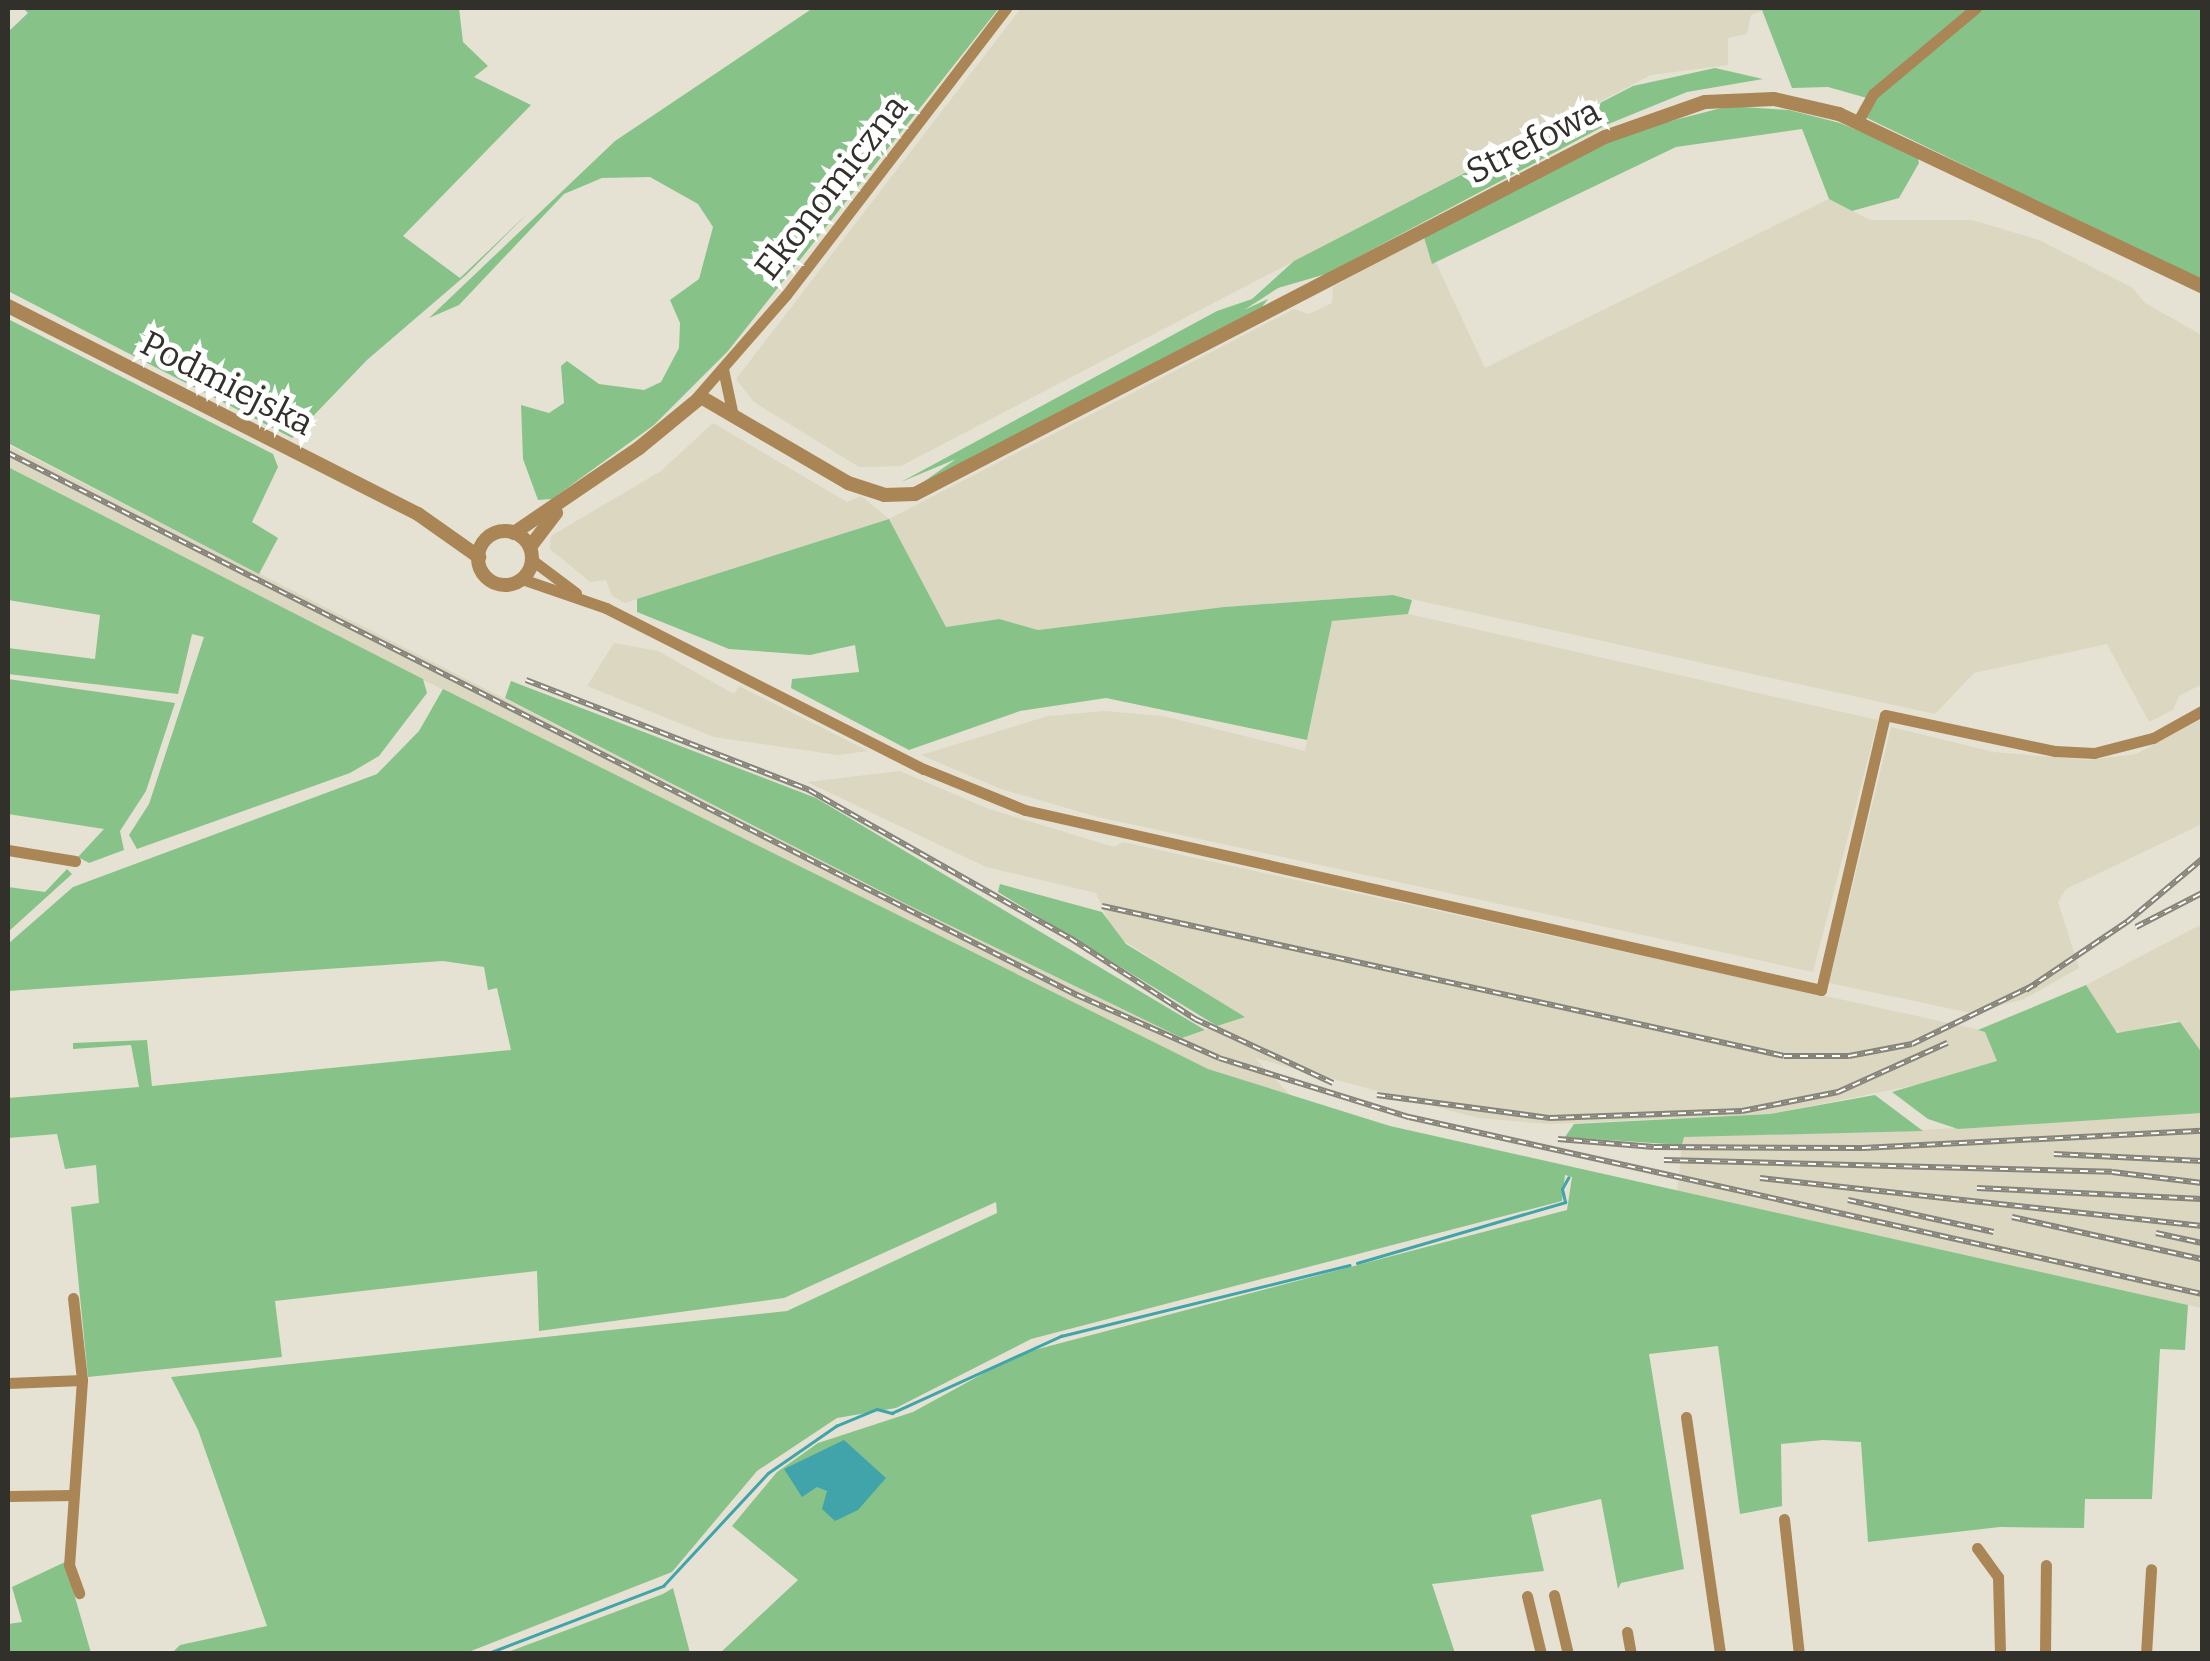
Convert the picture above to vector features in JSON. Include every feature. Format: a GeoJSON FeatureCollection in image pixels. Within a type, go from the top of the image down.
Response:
{"type":"FeatureCollection","features":[{"type":"Feature","properties":{"kind":"street","name":"Ekonomiczna"},"geometry":{"type":"LineString","coordinates":[[514,533],[576,493],[696,398],[1006,8]]}},
{"type":"Feature","properties":{"kind":"street"},"geometry":{"type":"LineString","coordinates":[[1858,122],[1874,94],[1976,8]]}},
{"type":"Feature","properties":{"kind":"street","name":"Strefowa"},"geometry":{"type":"LineString","coordinates":[[732,411],[848,483],[884,495],[915,494],[1642,120],[1706,102],[1756,98],[1820,107],[2202,286]]}},
{"type":"Feature","properties":{"kind":"street","name":"Podmiejska"},"geometry":{"type":"LineString","coordinates":[[8,306],[418,514],[478,557]]}},
{"type":"Feature","properties":{"kind":"street"},"geometry":{"type":"LineString","coordinates":[[722,368],[732,411]]}},
{"type":"Feature","properties":{"kind":"street"},"geometry":{"type":"LineString","coordinates":[[696,398],[732,411]]}},
{"type":"Feature","properties":{"kind":"street","name":"Ekonomiczna"},"geometry":{"type":"LineString","coordinates":[[531,554],[576,493]]}},
{"type":"Feature","properties":{"kind":"street","name":"Podmiejska"},"geometry":{"type":"LineString","coordinates":[[418,514],[491,536]]}},
{"type":"Feature","properties":{"kind":"street"},"geometry":{"type":"LineString","coordinates":[[583,598],[531,554],[514,533],[491,536],[478,557],[493,582],[522,578],[583,598],[944,778],[1044,816],[1822,990],[1885,715],[2055,751],[2094,754],[2152,738],[2202,712]]}},
{"type":"Feature","properties":{"kind":"street"},"geometry":{"type":"LineString","coordinates":[[522,578],[531,554]]}},
{"type":"Feature","properties":{"kind":"street"},"geometry":{"type":"LineString","coordinates":[[8,850],[75,861]]}},
{"type":"Feature","properties":{"kind":"street"},"geometry":{"type":"LineString","coordinates":[[73,1298],[82,1380],[68,1564],[78,1593]]}},
{"type":"Feature","properties":{"kind":"street"},"geometry":{"type":"LineString","coordinates":[[8,1382],[82,1380]]}},
{"type":"Feature","properties":{"kind":"street"},"geometry":{"type":"LineString","coordinates":[[1686,1417],[1720,1654]]}},
{"type":"Feature","properties":{"kind":"street"},"geometry":{"type":"LineString","coordinates":[[8,1496],[73,1495]]}},
{"type":"Feature","properties":{"kind":"street"},"geometry":{"type":"LineString","coordinates":[[1784,1519],[1799,1654]]}},
{"type":"Feature","properties":{"kind":"street"},"geometry":{"type":"LineString","coordinates":[[1977,1548],[1998,1577],[2000,1654]]}},
{"type":"Feature","properties":{"kind":"street"},"geometry":{"type":"LineString","coordinates":[[2045,1654],[2046,1565]]}},
{"type":"Feature","properties":{"kind":"street"},"geometry":{"type":"LineString","coordinates":[[2146,1654],[2151,1569]]}},
{"type":"Feature","properties":{"kind":"street"},"geometry":{"type":"LineString","coordinates":[[1554,1594],[1568,1654]]}},
{"type":"Feature","properties":{"kind":"street"},"geometry":{"type":"LineString","coordinates":[[1527,1596],[1541,1654]]}},
{"type":"Feature","properties":{"kind":"street"},"geometry":{"type":"LineString","coordinates":[[1627,1632],[1632,1654]]}},
{"type":"Feature","properties":{"kind":"shaded area"},"geometry":{"type":"Polygon","coordinates":[[[1021,8],[1769,8],[1751,15],[1747,34],[1728,38],[1728,65],[1651,75],[901,466],[859,467],[754,402],[736,379],[1021,8]]]}},
{"type":"Feature","properties":{"kind":"shaded area"},"geometry":{"type":"Polygon","coordinates":[[[1829,199],[1870,220],[1972,220],[2039,240],[2133,288],[2145,303],[2202,335],[2202,684],[2179,696],[2173,710],[2149,722],[2107,644],[1974,673],[1935,714],[1393,595],[1224,607],[1038,630],[999,619],[946,627],[888,519],[625,603],[612,596],[606,580],[590,582],[550,549],[551,536],[661,471],[713,423],[847,502],[861,496],[889,519],[1294,309],[1309,314],[1332,303],[1333,287],[1424,237],[1485,368],[1829,199]]]}},
{"type":"Feature","properties":{"kind":"shaded area"},"geometry":{"type":"Polygon","coordinates":[[[8,445],[910,906],[1182,1038],[1243,1017],[1115,935],[1096,893],[986,867],[807,782],[900,771],[989,809],[1114,847],[1123,842],[1985,1031],[1998,1061],[1951,1078],[1770,1114],[1549,1124],[1478,1118],[1255,1058],[1291,1096],[1208,1069],[976,958],[382,659],[8,467],[8,445]]]}},
{"type":"Feature","properties":{"kind":"shaded area"},"geometry":{"type":"Polygon","coordinates":[[[1395,611],[1878,720],[1813,972],[1098,817],[1001,789],[921,755],[1048,716],[1104,711],[1163,716],[1305,751],[1332,620],[1395,611]]]}},
{"type":"Feature","properties":{"kind":"shaded area"},"geometry":{"type":"Polygon","coordinates":[[[614,643],[658,651],[734,694],[739,686],[868,751],[838,755],[714,737],[587,686],[614,643]]]}},
{"type":"Feature","properties":{"kind":"shaded area"},"geometry":{"type":"Polygon","coordinates":[[[2202,719],[2202,824],[2066,889],[2058,902],[2079,968],[2024,999],[1971,1013],[1829,983],[1891,727],[1994,752],[2088,760],[2136,754],[2202,719]]]}},
{"type":"Feature","properties":{"kind":"shaded area"},"geometry":{"type":"Polygon","coordinates":[[[2202,924],[2202,1053],[2176,1020],[2125,1033],[2112,1030],[2086,985],[2202,924]]]}},
{"type":"Feature","properties":{"kind":"shaded area"},"geometry":{"type":"Polygon","coordinates":[[[2202,1113],[2202,1308],[1677,1191],[1683,1136],[1888,1132],[2202,1113]]]}},
{"type":"Feature","properties":{"kind":"green space"},"geometry":{"type":"Polygon","coordinates":[[[23,8],[459,8],[463,42],[488,66],[474,77],[531,105],[403,236],[460,278],[528,213],[466,275],[367,360],[292,438],[8,291],[8,32],[28,13],[23,8]]]}},
{"type":"Feature","properties":{"kind":"green space"},"geometry":{"type":"Polygon","coordinates":[[[813,8],[999,8],[728,351],[654,425],[552,499],[538,500],[523,459],[521,405],[549,413],[564,403],[561,366],[567,361],[599,384],[644,390],[661,382],[679,348],[680,323],[670,300],[699,279],[713,227],[698,204],[650,177],[602,178],[564,194],[459,305],[429,318],[615,141],[813,8]]]}},
{"type":"Feature","properties":{"kind":"green space"},"geometry":{"type":"Polygon","coordinates":[[[2202,8],[2202,281],[1865,117],[1874,100],[1828,87],[1792,88],[1762,10],[2202,8]]]}},
{"type":"Feature","properties":{"kind":"green space"},"geometry":{"type":"Polygon","coordinates":[[[1715,68],[1763,79],[1687,92],[1606,125],[1326,274],[1278,288],[1244,310],[1268,299],[1262,307],[919,485],[956,459],[901,482],[1217,311],[1252,299],[1294,261],[1633,86],[1715,68]]]}},
{"type":"Feature","properties":{"kind":"green space"},"geometry":{"type":"Polygon","coordinates":[[[1729,106],[1789,110],[1840,123],[1917,155],[1919,163],[1899,198],[1852,211],[1829,199],[1802,129],[1676,147],[1432,264],[1424,237],[1546,172],[1636,130],[1729,106]]]}},
{"type":"Feature","properties":{"kind":"green space"},"geometry":{"type":"Polygon","coordinates":[[[8,319],[273,454],[278,467],[252,522],[278,538],[259,574],[8,443],[8,319]]]}},
{"type":"Feature","properties":{"kind":"green space"},"geometry":{"type":"Polygon","coordinates":[[[8,467],[423,679],[427,693],[379,756],[350,773],[137,849],[129,835],[149,804],[204,637],[192,634],[178,694],[8,674],[8,648],[95,659],[100,615],[8,600],[8,467]]]}},
{"type":"Feature","properties":{"kind":"green space"},"geometry":{"type":"Polygon","coordinates":[[[889,519],[946,627],[999,619],[1038,630],[1224,607],[1393,595],[1412,600],[1408,614],[1332,621],[1307,740],[1106,698],[1020,711],[909,750],[791,688],[792,679],[859,672],[855,645],[810,655],[729,649],[637,612],[637,599],[889,519]]]}},
{"type":"Feature","properties":{"kind":"green space"},"geometry":{"type":"Polygon","coordinates":[[[8,679],[175,703],[146,791],[120,831],[124,850],[89,863],[78,857],[104,829],[8,814],[8,679]]]}},
{"type":"Feature","properties":{"kind":"green space"},"geometry":{"type":"Polygon","coordinates":[[[511,681],[816,798],[1205,1030],[1182,1038],[910,906],[505,698],[511,681]]]}},
{"type":"Feature","properties":{"kind":"green space"},"geometry":{"type":"Polygon","coordinates":[[[443,689],[1208,1069],[1390,1126],[2188,1305],[2185,1350],[2160,1349],[2152,1499],[2085,1499],[2084,1528],[2000,1527],[1868,1542],[1861,1442],[1823,1440],[1781,1444],[1782,1506],[1740,1514],[1718,1346],[1649,1354],[1684,1569],[1621,1583],[1618,1589],[1601,1499],[1531,1515],[1544,1571],[1432,1584],[1455,1653],[720,1653],[798,1580],[732,1526],[777,1472],[818,1443],[913,1412],[1019,1354],[1567,1210],[1572,1177],[1565,1175],[1562,1201],[1031,1339],[896,1408],[837,1418],[757,1471],[672,1572],[466,1653],[172,1653],[180,1645],[267,1626],[198,1430],[171,1377],[787,1311],[997,1213],[996,1202],[784,1298],[539,1331],[537,1271],[275,1301],[282,1357],[88,1377],[71,1207],[99,1203],[96,1165],[65,1169],[57,1134],[8,1138],[8,1098],[139,1087],[131,1045],[73,1049],[73,1043],[147,1040],[152,1086],[511,1050],[497,988],[488,990],[484,967],[443,961],[8,991],[8,944],[73,887],[377,774],[419,731],[443,689]]]}},
{"type":"Feature","properties":{"kind":"green space"},"geometry":{"type":"Polygon","coordinates":[[[67,869],[72,874],[8,932],[8,887],[45,892],[67,869]]]}},
{"type":"Feature","properties":{"kind":"green space"},"geometry":{"type":"Polygon","coordinates":[[[1000,884],[1102,912],[1126,944],[1245,1017],[1217,1026],[998,892],[1000,884]]]}},
{"type":"Feature","properties":{"kind":"green space"},"geometry":{"type":"Polygon","coordinates":[[[2086,985],[2117,1033],[2180,1022],[2202,1053],[2202,1113],[1958,1129],[1928,1119],[1892,1092],[1997,1061],[1985,1032],[1978,1030],[2086,985]]]}},
{"type":"Feature","properties":{"kind":"green space"},"geometry":{"type":"Polygon","coordinates":[[[1875,1095],[1923,1131],[1684,1137],[1682,1145],[1565,1137],[1574,1124],[1770,1114],[1875,1095]]]}},
{"type":"Feature","properties":{"kind":"green space"},"geometry":{"type":"Polygon","coordinates":[[[65,1562],[91,1653],[8,1654],[8,1624],[22,1622],[12,1587],[65,1562]]]}},
{"type":"Feature","properties":{"kind":"green space"},"geometry":{"type":"Polygon","coordinates":[[[673,1588],[690,1653],[505,1653],[663,1594],[673,1588]]]}},
{"type":"Feature","properties":{"kind":"water"},"geometry":{"type":"Polygon","coordinates":[[[844,1440],[886,1478],[858,1510],[835,1521],[822,1509],[827,1491],[817,1487],[802,1497],[784,1469],[844,1440]]]}},
{"type":"Feature","properties":{"kind":"waterway"},"geometry":{"type":"LineString","coordinates":[[1357,1263],[1565,1202],[1562,1189],[1568,1178]]}},
{"type":"Feature","properties":{"kind":"waterway"},"geometry":{"type":"LineString","coordinates":[[486,1654],[663,1586],[768,1473],[836,1426],[877,1409],[892,1413],[1061,1336],[1349,1265]]}},
{"type":"Feature","properties":{"kind":"railway"},"geometry":{"type":"LineString","coordinates":[[8,453],[1077,995],[1219,1058],[1409,1117],[2202,1294]]}},
{"type":"Feature","properties":{"kind":"railway"},"geometry":{"type":"LineString","coordinates":[[526,680],[809,790],[1070,938],[1195,1019],[1333,1083]]}},
{"type":"Feature","properties":{"kind":"railway"},"geometry":{"type":"LineString","coordinates":[[2026,990],[2127,922],[2202,859]]}},
{"type":"Feature","properties":{"kind":"railway"},"geometry":{"type":"LineString","coordinates":[[2136,927],[2202,893]]}},
{"type":"Feature","properties":{"kind":"railway"},"geometry":{"type":"LineString","coordinates":[[1102,906],[1784,1056],[1849,1056],[1912,1044],[2036,984]]}},
{"type":"Feature","properties":{"kind":"railway"},"geometry":{"type":"LineString","coordinates":[[1377,1095],[1550,1118],[1742,1111],[1838,1092],[1947,1043]]}},
{"type":"Feature","properties":{"kind":"railway"},"geometry":{"type":"LineString","coordinates":[[1558,1139],[1654,1147],[1863,1148],[2202,1131]]}},
{"type":"Feature","properties":{"kind":"railway"},"geometry":{"type":"LineString","coordinates":[[2054,1154],[2202,1161]]}},
{"type":"Feature","properties":{"kind":"railway"},"geometry":{"type":"LineString","coordinates":[[1664,1160],[2112,1172],[2202,1183]]}},
{"type":"Feature","properties":{"kind":"railway"},"geometry":{"type":"LineString","coordinates":[[1760,1178],[2202,1226]]}},
{"type":"Feature","properties":{"kind":"railway"},"geometry":{"type":"LineString","coordinates":[[1977,1188],[2202,1199]]}},
{"type":"Feature","properties":{"kind":"railway"},"geometry":{"type":"LineString","coordinates":[[1848,1200],[1994,1232]]}},
{"type":"Feature","properties":{"kind":"railway"},"geometry":{"type":"LineString","coordinates":[[2012,1217],[2202,1259]]}},
{"type":"Feature","properties":{"kind":"railway"},"geometry":{"type":"LineString","coordinates":[[2156,1233],[2202,1243]]}}]}
